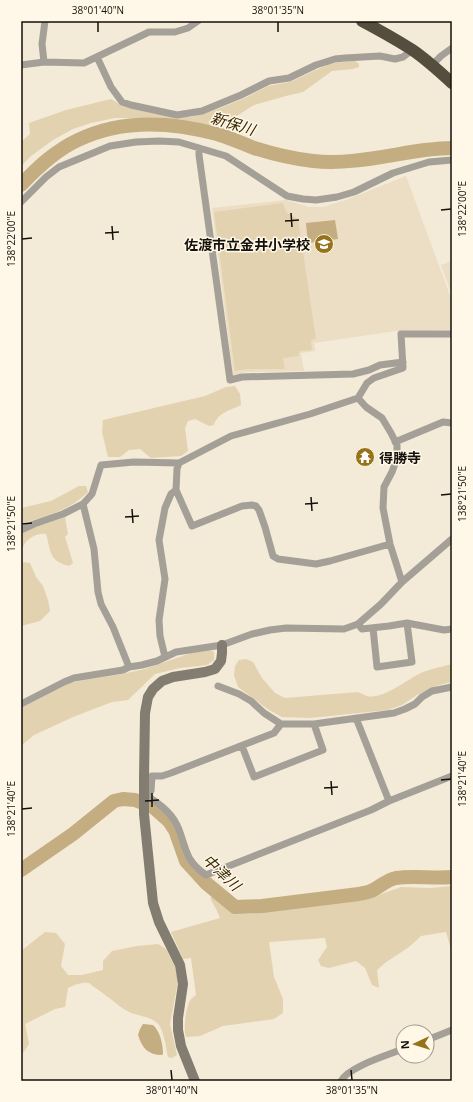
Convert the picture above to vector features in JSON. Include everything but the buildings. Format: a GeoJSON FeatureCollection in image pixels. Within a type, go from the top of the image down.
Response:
{"type":"FeatureCollection","features":[{"type":"Feature","properties":{"kind":"highway"},"geometry":{"type":"LineString","coordinates":[[362,21],[383,28],[432,65],[452,83]]}},
{"type":"Feature","properties":{"kind":"street"},"geometry":{"type":"LineString","coordinates":[[44,62],[42,44],[45,21]]}},
{"type":"Feature","properties":{"kind":"street"},"geometry":{"type":"LineString","coordinates":[[21,65],[44,62],[84,63],[149,32],[175,32],[188,28],[198,21]]}},
{"type":"Feature","properties":{"kind":"street"},"geometry":{"type":"LineString","coordinates":[[432,65],[440,56],[452,48]]}},
{"type":"Feature","properties":{"kind":"street"},"geometry":{"type":"LineString","coordinates":[[97,57],[111,87],[122,102],[178,115],[202,111],[242,95],[269,81],[289,78],[316,65],[335,59],[380,56],[395,59],[403,57],[412,50]]}},
{"type":"Feature","properties":{"kind":"street"},"geometry":{"type":"LineString","coordinates":[[21,202],[46,177],[59,167],[110,146],[136,142],[179,142],[226,156],[287,196],[316,200],[337,197],[354,192],[393,173],[429,162],[452,160]]}},
{"type":"Feature","properties":{"kind":"street"},"geometry":{"type":"LineString","coordinates":[[199,148],[230,380],[242,377],[353,374],[369,370],[380,365],[403,362]]}},
{"type":"Feature","properties":{"kind":"street"},"geometry":{"type":"LineString","coordinates":[[21,530],[63,514],[83,504],[92,494],[101,465],[134,462],[179,463],[231,436],[310,414],[358,398],[366,383],[374,378],[403,368],[401,334],[452,334]]}},
{"type":"Feature","properties":{"kind":"street"},"geometry":{"type":"LineString","coordinates":[[358,398],[366,407],[382,418],[392,433],[397,445],[397,458],[384,487],[384,508],[390,544],[402,582]]}},
{"type":"Feature","properties":{"kind":"street"},"geometry":{"type":"LineString","coordinates":[[395,442],[442,422],[452,423]]}},
{"type":"Feature","properties":{"kind":"street"},"geometry":{"type":"LineString","coordinates":[[179,463],[177,470],[176,490],[192,526],[242,506],[256,506],[259,510],[274,556],[278,559],[316,564],[390,544]]}},
{"type":"Feature","properties":{"kind":"street"},"geometry":{"type":"LineString","coordinates":[[165,656],[160,636],[159,620],[165,579],[159,540],[165,508],[171,494],[176,490]]}},
{"type":"Feature","properties":{"kind":"street"},"geometry":{"type":"LineString","coordinates":[[83,504],[94,549],[98,592],[101,604],[113,627],[129,666]]}},
{"type":"Feature","properties":{"kind":"street"},"geometry":{"type":"LineString","coordinates":[[21,704],[74,678],[123,670],[129,666],[142,665],[157,661],[176,652],[222,644],[270,630],[286,628],[344,629],[358,624],[381,604],[402,582],[452,539]]}},
{"type":"Feature","properties":{"kind":"street"},"geometry":{"type":"LineString","coordinates":[[358,624],[362,629],[407,623],[444,630],[452,629]]}},
{"type":"Feature","properties":{"kind":"street"},"geometry":{"type":"LineString","coordinates":[[373,628],[377,667],[412,662],[407,623]]}},
{"type":"Feature","properties":{"kind":"street"},"geometry":{"type":"LineString","coordinates":[[195,1081],[182,1046],[178,1030],[178,1018],[183,984],[180,965],[159,922],[153,903],[144,814],[145,713],[148,697],[153,689],[162,681],[173,677],[215,669],[221,661],[222,644]]}},
{"type":"Feature","properties":{"kind":"street"},"geometry":{"type":"LineString","coordinates":[[218,686],[239,694],[252,702],[264,714],[281,724],[300,725],[394,713],[415,704],[422,697],[432,691],[452,687]]}},
{"type":"Feature","properties":{"kind":"street"},"geometry":{"type":"LineString","coordinates":[[356,718],[389,801]]}},
{"type":"Feature","properties":{"kind":"street"},"geometry":{"type":"LineString","coordinates":[[144,796],[151,791],[152,776],[171,774],[242,746],[274,733],[281,724]]}},
{"type":"Feature","properties":{"kind":"street"},"geometry":{"type":"LineString","coordinates":[[242,746],[254,777],[323,750],[314,724]]}},
{"type":"Feature","properties":{"kind":"street"},"geometry":{"type":"LineString","coordinates":[[144,796],[161,806],[171,816],[177,825],[192,862],[206,875],[371,810],[389,801],[452,776]]}},
{"type":"Feature","properties":{"kind":"street"},"geometry":{"type":"LineString","coordinates":[[435,1037],[452,1030]]}},
{"type":"Feature","properties":{"kind":"street"},"geometry":{"type":"LineString","coordinates":[[341,1081],[343,1077],[361,1066],[395,1052]]}},
{"type":"Feature","properties":{"kind":"shaded area"},"geometry":{"type":"Polygon","coordinates":[[[355,61],[359,64],[359,67],[332,71],[303,92],[254,105],[229,121],[202,126],[141,118],[115,118],[91,123],[73,129],[53,140],[31,156],[21,166],[21,142],[30,134],[29,123],[66,110],[111,99],[121,105],[176,117],[191,117],[218,109],[247,97],[268,86],[290,82],[329,64],[355,61]]]}},
{"type":"Feature","properties":{"kind":"shaded area","name":"佐渡市立金井小学校"},"geometry":{"type":"Polygon","coordinates":[[[406,176],[452,301],[452,330],[396,331],[314,343],[315,351],[301,353],[304,371],[248,372],[233,375],[212,208],[286,200],[309,207],[323,207],[346,200],[406,176]]]}},
{"type":"Feature","properties":{"kind":"shaded area"},"geometry":{"type":"Polygon","coordinates":[[[283,203],[286,212],[298,219],[316,339],[311,340],[312,350],[299,351],[299,356],[283,358],[285,369],[248,369],[235,371],[214,212],[283,203]]]}},
{"type":"Feature","properties":{"kind":"shaded area"},"geometry":{"type":"Polygon","coordinates":[[[335,220],[338,239],[308,243],[306,223],[335,220]]]}},
{"type":"Feature","properties":{"kind":"shaded area"},"geometry":{"type":"Polygon","coordinates":[[[452,261],[452,295],[441,265],[452,261]]]}},
{"type":"Feature","properties":{"kind":"shaded area"},"geometry":{"type":"Polygon","coordinates":[[[235,386],[240,394],[241,405],[221,415],[214,425],[209,426],[195,419],[188,421],[185,428],[188,451],[181,456],[151,458],[140,449],[129,450],[120,457],[108,457],[102,432],[103,420],[205,396],[226,387],[235,386]]]}},
{"type":"Feature","properties":{"kind":"shaded area"},"geometry":{"type":"Polygon","coordinates":[[[79,486],[86,486],[88,492],[81,499],[57,512],[21,524],[21,508],[51,501],[79,486]]]}},
{"type":"Feature","properties":{"kind":"shaded area"},"geometry":{"type":"Polygon","coordinates":[[[65,517],[68,534],[65,537],[73,563],[69,566],[62,564],[54,558],[50,550],[46,534],[38,534],[30,538],[24,544],[22,552],[23,562],[30,563],[36,577],[43,586],[50,611],[40,621],[21,626],[21,535],[27,530],[65,517]]]}},
{"type":"Feature","properties":{"kind":"shaded area"},"geometry":{"type":"Polygon","coordinates":[[[210,650],[214,652],[214,660],[207,665],[180,668],[155,674],[128,700],[112,702],[73,717],[34,735],[21,746],[21,708],[41,696],[69,683],[145,669],[191,653],[210,650]]]}},
{"type":"Feature","properties":{"kind":"shaded area"},"geometry":{"type":"Polygon","coordinates":[[[246,659],[253,662],[262,678],[275,693],[285,698],[358,692],[367,696],[379,695],[386,693],[423,672],[452,664],[452,682],[439,685],[417,695],[402,705],[388,710],[310,718],[282,717],[269,710],[238,687],[234,675],[235,666],[239,660],[246,659]]]}},
{"type":"Feature","properties":{"kind":"shaded area"},"geometry":{"type":"Polygon","coordinates":[[[452,886],[452,953],[446,932],[421,936],[409,947],[377,970],[379,988],[372,985],[365,968],[356,961],[329,968],[321,966],[318,960],[327,947],[325,938],[269,942],[274,977],[283,999],[283,1013],[274,1019],[223,1026],[200,1036],[186,1037],[186,1012],[189,1002],[196,995],[191,958],[183,959],[171,932],[220,918],[210,898],[214,895],[234,913],[249,914],[318,904],[365,900],[401,887],[430,888],[452,886]]]}},
{"type":"Feature","properties":{"kind":"shaded area"},"geometry":{"type":"Polygon","coordinates":[[[45,932],[56,933],[65,944],[61,966],[68,975],[82,975],[103,970],[103,961],[112,951],[158,944],[166,949],[175,967],[178,981],[170,1024],[177,1055],[172,1058],[168,1057],[164,1039],[157,1023],[147,1017],[129,1012],[93,987],[90,983],[86,983],[68,988],[65,1007],[55,1009],[25,1024],[29,1044],[21,1056],[21,951],[45,932]]]}},
{"type":"Feature","properties":{"kind":"shaded area"},"geometry":{"type":"Polygon","coordinates":[[[143,1024],[153,1025],[158,1031],[162,1042],[162,1055],[149,1052],[141,1044],[138,1035],[143,1024]]]}},
{"type":"Feature","properties":{"kind":"waterway","name":"新保川"},"geometry":{"type":"LineString","coordinates":[[21,185],[48,160],[70,144],[94,133],[129,126],[165,125],[200,130],[217,134],[254,148],[291,158],[327,162],[355,161],[425,150],[452,148]]}},
{"type":"Feature","properties":{"kind":"waterway","name":"中津川"},"geometry":{"type":"LineString","coordinates":[[21,870],[73,834],[114,801],[123,799],[135,800],[153,807],[169,821],[175,830],[186,861],[206,883],[235,907],[262,906],[359,894],[370,892],[389,880],[396,878],[452,877]]}},
{"type":"Feature","properties":{"kind":"place","name":"佐渡市立金井小学校"},"geometry":{"type":"Point","coordinates":[324,244]}},
{"type":"Feature","properties":{"kind":"place","name":"得勝寺"},"geometry":{"type":"Point","coordinates":[365,457]}}]}
